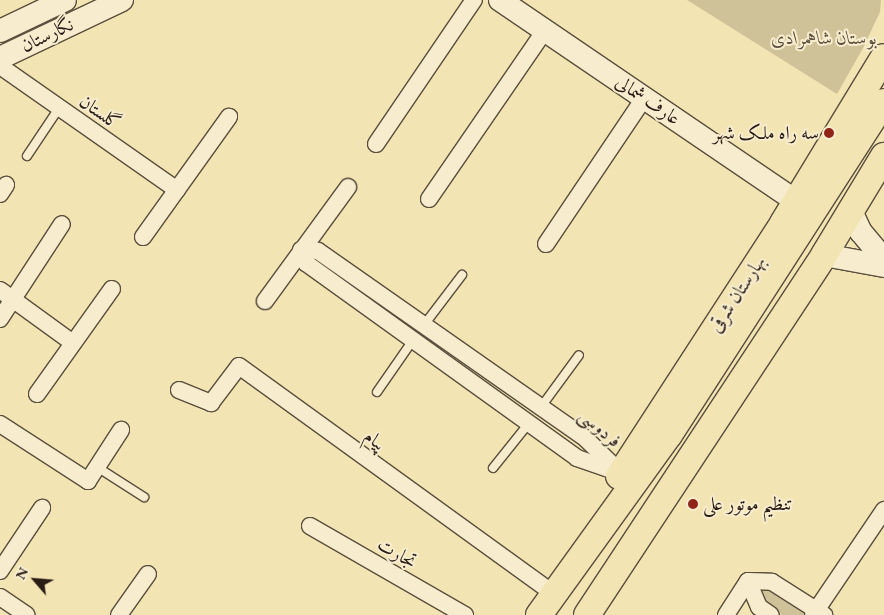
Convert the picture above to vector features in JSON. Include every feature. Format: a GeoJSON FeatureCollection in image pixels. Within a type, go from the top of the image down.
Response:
{"type":"FeatureCollection","features":[{"type":"Feature","properties":{"kind":"main road","name":"بهارستان شرقی"},"geometry":{"type":"LineString","coordinates":[[595,535],[620,473],[796,201],[884,57]]}},
{"type":"Feature","properties":{"kind":"main road"},"geometry":{"type":"LineString","coordinates":[[845,122],[884,70]]}},
{"type":"Feature","properties":{"kind":"main road","name":"بهارستان شرقی"},"geometry":{"type":"LineString","coordinates":[[538,615],[705,380],[884,102]]}},
{"type":"Feature","properties":{"kind":"main road"},"geometry":{"type":"LineString","coordinates":[[587,615],[866,193],[884,156]]}},
{"type":"Feature","properties":{"kind":"street","name":"نگارستان"},"geometry":{"type":"LineString","coordinates":[[0,32],[65,0]]}},
{"type":"Feature","properties":{"kind":"street","name":"نگارستان"},"geometry":{"type":"LineString","coordinates":[[0,58],[122,0]]}},
{"type":"Feature","properties":{"kind":"street"},"geometry":{"type":"LineString","coordinates":[[376,144],[474,0]]}},
{"type":"Feature","properties":{"kind":"street","name":"عارف شمالی"},"geometry":{"type":"LineString","coordinates":[[500,0],[796,201]]}},
{"type":"Feature","properties":{"kind":"street"},"geometry":{"type":"LineString","coordinates":[[429,199],[545,30]]}},
{"type":"Feature","properties":{"kind":"street","name":"گلستان"},"geometry":{"type":"LineString","coordinates":[[0,66],[177,190]]}},
{"type":"Feature","properties":{"kind":"street"},"geometry":{"type":"LineString","coordinates":[[546,244],[644,98]]}},
{"type":"Feature","properties":{"kind":"street"},"geometry":{"type":"LineString","coordinates":[[144,237],[229,117]]}},
{"type":"Feature","properties":{"kind":"street"},"geometry":{"type":"LineString","coordinates":[[265,301],[348,187]]}},
{"type":"Feature","properties":{"kind":"street"},"geometry":{"type":"LineString","coordinates":[[866,193],[861,232],[884,259]]}},
{"type":"Feature","properties":{"kind":"street"},"geometry":{"type":"LineString","coordinates":[[0,319],[7,294],[62,224]]}},
{"type":"Feature","properties":{"kind":"street","name":"فردوسی"},"geometry":{"type":"LineString","coordinates":[[301,250],[318,251],[424,325],[586,439],[620,473],[577,458],[414,338],[306,262],[301,250]]}},
{"type":"Feature","properties":{"kind":"street"},"geometry":{"type":"LineString","coordinates":[[824,255],[884,266]]}},
{"type":"Feature","properties":{"kind":"street"},"geometry":{"type":"LineString","coordinates":[[37,394],[112,289]]}},
{"type":"Feature","properties":{"kind":"street"},"geometry":{"type":"LineString","coordinates":[[7,294],[73,343]]}},
{"type":"Feature","properties":{"kind":"street"},"geometry":{"type":"LineString","coordinates":[[414,338],[424,325]]}},
{"type":"Feature","properties":{"kind":"street","name":"پیام"},"geometry":{"type":"LineString","coordinates":[[180,390],[211,403],[239,366],[554,594]]}},
{"type":"Feature","properties":{"kind":"street"},"geometry":{"type":"LineString","coordinates":[[529,423],[541,407]]}},
{"type":"Feature","properties":{"kind":"street"},"geometry":{"type":"LineString","coordinates":[[0,424],[88,481],[121,430]]}},
{"type":"Feature","properties":{"kind":"street"},"geometry":{"type":"LineString","coordinates":[[0,571],[42,508]]}},
{"type":"Feature","properties":{"kind":"street"},"geometry":{"type":"LineString","coordinates":[[748,581],[772,582],[818,613],[884,510]]}},
{"type":"Feature","properties":{"kind":"street","name":"تجارت"},"geometry":{"type":"LineString","coordinates":[[310,526],[465,615]]}},
{"type":"Feature","properties":{"kind":"street"},"geometry":{"type":"LineString","coordinates":[[119,615],[148,574]]}},
{"type":"Feature","properties":{"kind":"street"},"geometry":{"type":"LineString","coordinates":[[726,615],[748,581]]}},
{"type":"Feature","properties":{"kind":"street"},"geometry":{"type":"LineString","coordinates":[[748,581],[759,607],[771,615]]}},
{"type":"Feature","properties":{"kind":"street"},"geometry":{"type":"LineString","coordinates":[[0,597],[28,615]]}},
{"type":"Feature","properties":{"kind":"lane"},"geometry":{"type":"LineString","coordinates":[[27,156],[59,108]]}},
{"type":"Feature","properties":{"kind":"lane"},"geometry":{"type":"LineString","coordinates":[[424,325],[462,275]]}},
{"type":"Feature","properties":{"kind":"lane"},"geometry":{"type":"LineString","coordinates":[[377,392],[414,338]]}},
{"type":"Feature","properties":{"kind":"lane"},"geometry":{"type":"LineString","coordinates":[[541,407],[578,356]]}},
{"type":"Feature","properties":{"kind":"lane"},"geometry":{"type":"LineString","coordinates":[[494,468],[529,423]]}},
{"type":"Feature","properties":{"kind":"lane"},"geometry":{"type":"LineString","coordinates":[[97,467],[144,497]]}},
{"type":"Feature","properties":{"kind":"green space","name":"بوستان شاهمرادی"},"geometry":{"type":"Polygon","coordinates":[[[687,0],[881,0],[880,12],[863,48],[837,94],[687,0]]]}},
{"type":"Feature","properties":{"kind":"green space"},"geometry":{"type":"Polygon","coordinates":[[[772,588],[807,611],[804,615],[782,615],[763,603],[759,590],[772,588]]]}},
{"type":"Feature","properties":{"kind":"place","name":"سه راه ملک شهر"},"geometry":{"type":"Point","coordinates":[829,133]}},
{"type":"Feature","properties":{"kind":"place","name":"تنظیم موتور علی"},"geometry":{"type":"Point","coordinates":[693,504]}}]}
